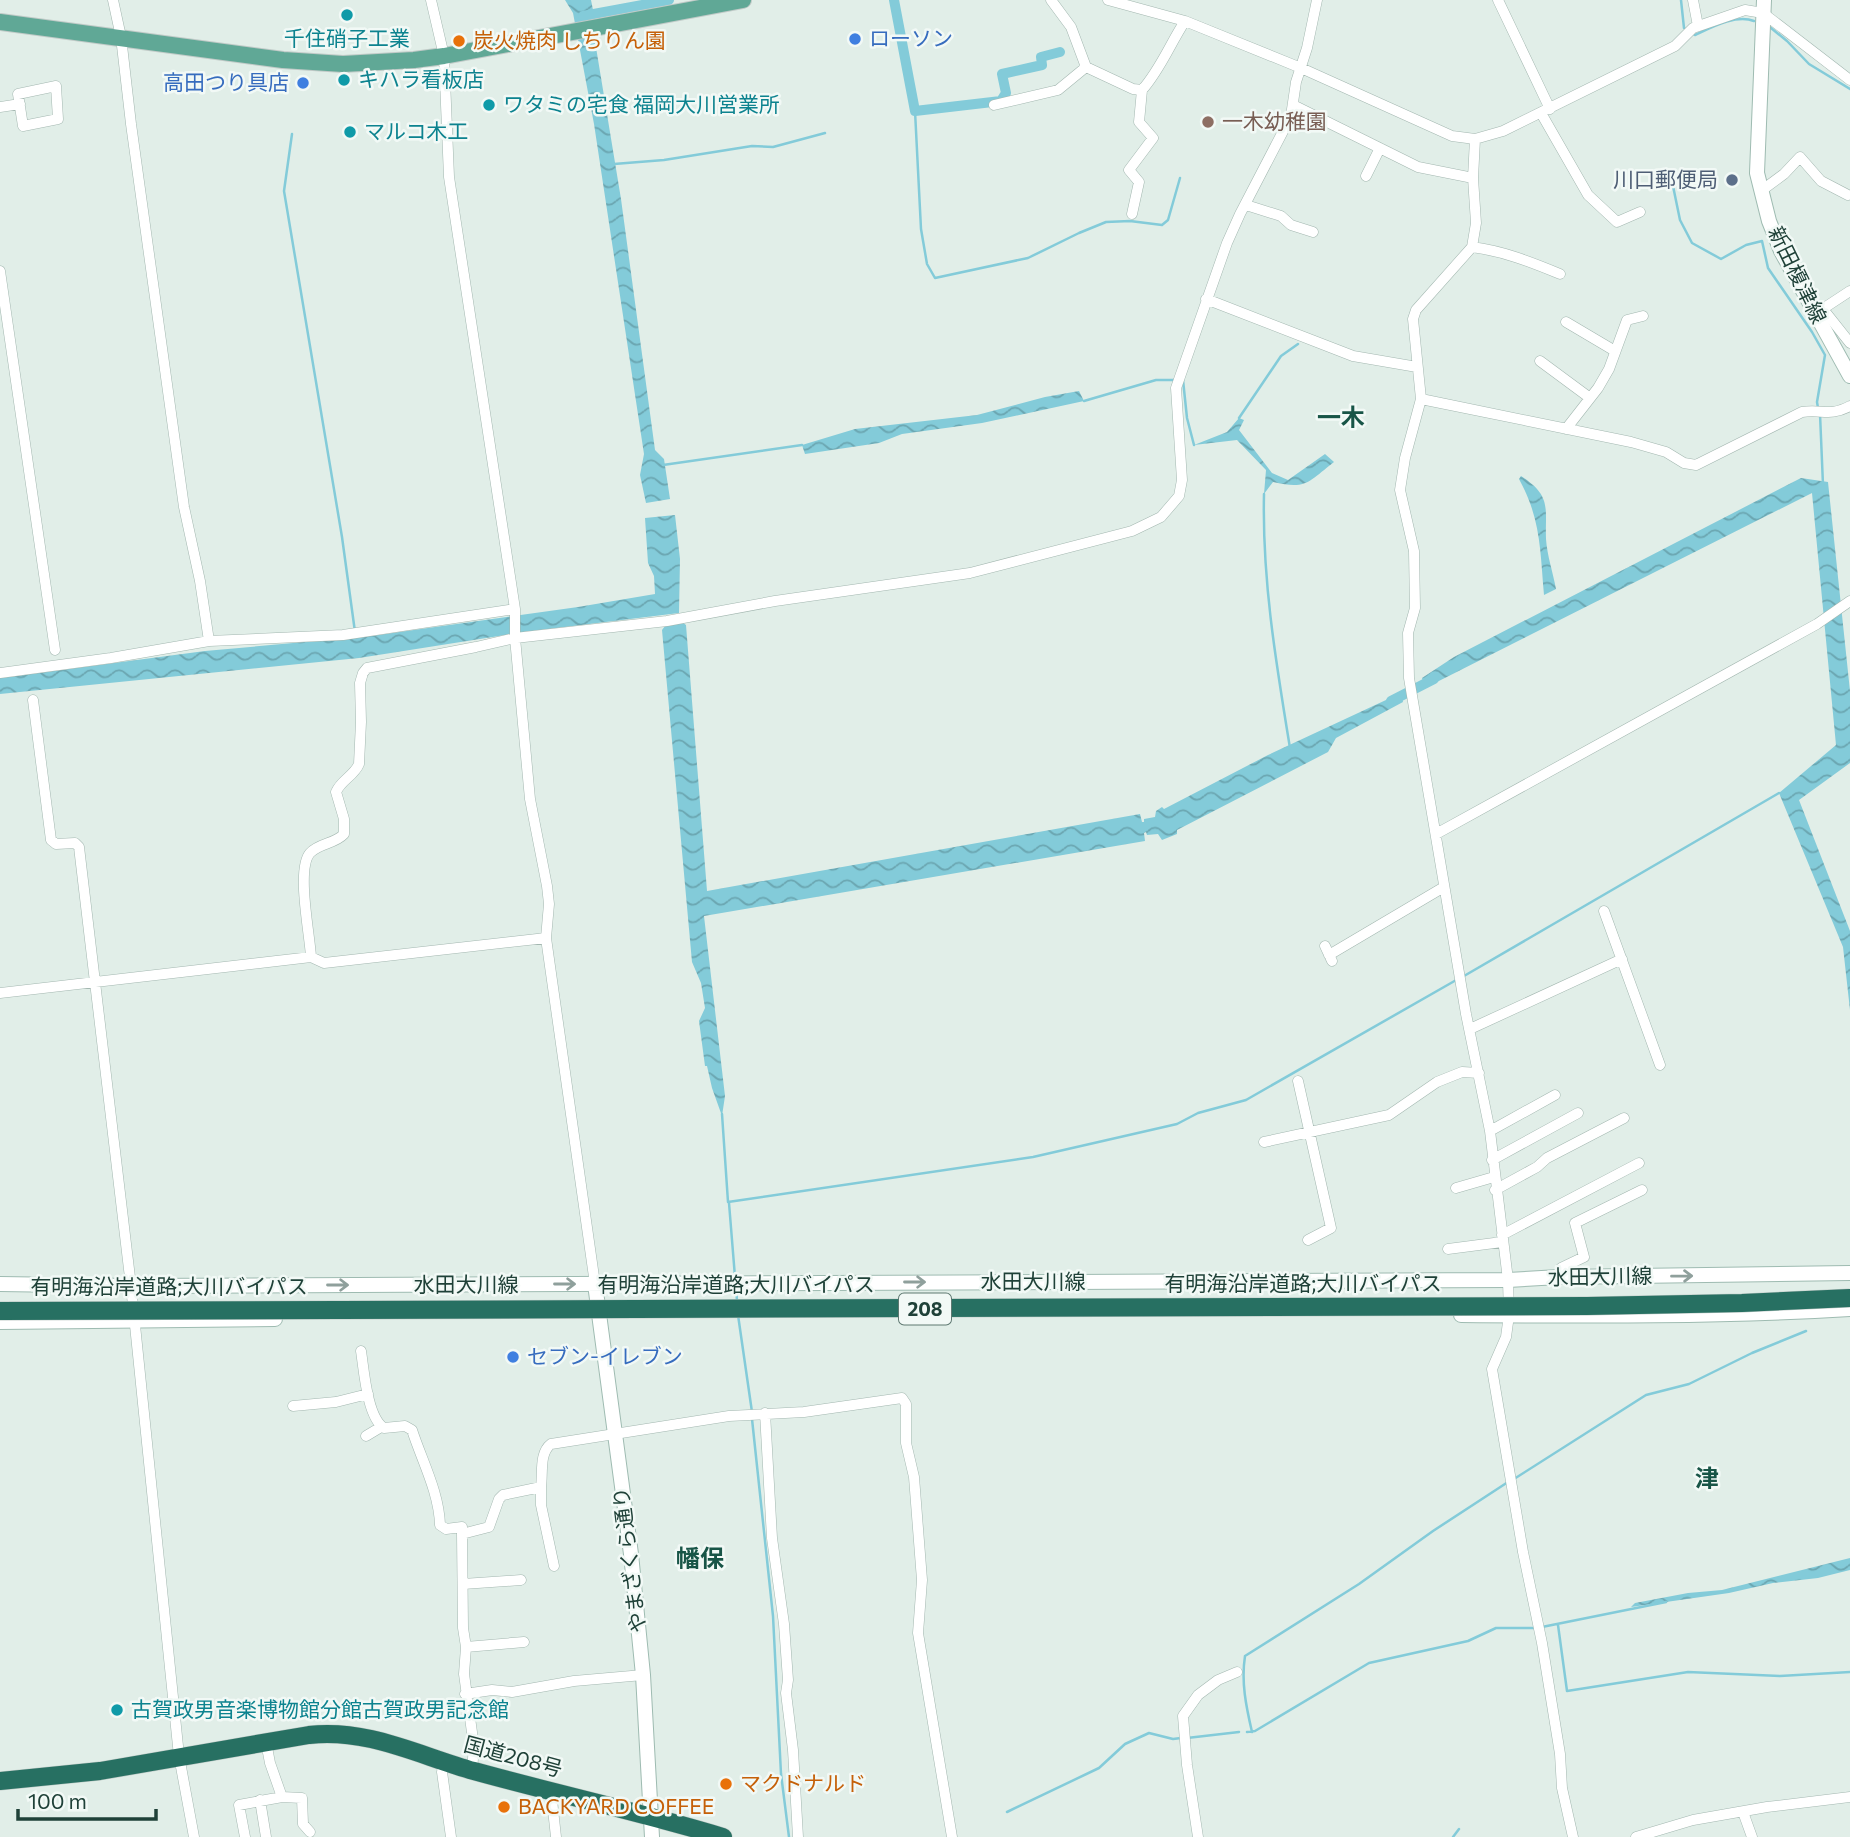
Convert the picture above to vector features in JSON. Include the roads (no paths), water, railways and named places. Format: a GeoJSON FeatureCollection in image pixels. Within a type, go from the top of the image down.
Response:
{"type":"FeatureCollection","features":[{"type":"Feature","properties":{"kind":"highway","name":"有明海沿岸道路;大川バイパス"},"geometry":{"type":"LineString","coordinates":[[0,1309],[1655,1300],[1850,1295]]}},
{"type":"Feature","properties":{"kind":"highway","name":"国道208号"},"geometry":{"type":"LineString","coordinates":[[0,1782],[100,1771],[329,1732],[376,1740],[472,1770],[723,1837]]}},
{"type":"Feature","properties":{"kind":"main road"},"geometry":{"type":"LineString","coordinates":[[0,22],[283,60],[368,63],[444,56],[740,0]]}},
{"type":"Feature","properties":{"kind":"main road","name":"新田榎津線"},"geometry":{"type":"LineString","coordinates":[[1763,6],[1756,163],[1761,191],[1782,251],[1819,312],[1850,376]]}},
{"type":"Feature","properties":{"kind":"main road","name":"水田大川線"},"geometry":{"type":"LineString","coordinates":[[0,1284],[131,1286],[1508,1280],[1850,1273]]}},
{"type":"Feature","properties":{"kind":"main road","name":"やまざくら通り"},"geometry":{"type":"LineString","coordinates":[[595,1284],[631,1553],[643,1675],[652,1837]]}},
{"type":"Feature","properties":{"kind":"main road","name":"水田大川線"},"geometry":{"type":"LineString","coordinates":[[0,1321],[1208,1312],[1674,1315],[1850,1309]]}},
{"type":"Feature","properties":{"kind":"street"},"geometry":{"type":"LineString","coordinates":[[113,0],[121,37],[184,507],[200,581],[209,641]]}},
{"type":"Feature","properties":{"kind":"street"},"geometry":{"type":"LineString","coordinates":[[431,0],[444,56],[450,177],[515,611],[530,799],[549,904],[545,938],[595,1284]]}},
{"type":"Feature","properties":{"kind":"street"},"geometry":{"type":"LineString","coordinates":[[1051,0],[1071,27],[1086,67],[1133,89],[1142,90]]}},
{"type":"Feature","properties":{"kind":"street"},"geometry":{"type":"LineString","coordinates":[[1108,0],[1185,21],[1301,68],[1452,135],[1475,139],[1503,131],[1675,46],[1692,29],[1763,6],[1850,80]]}},
{"type":"Feature","properties":{"kind":"street"},"geometry":{"type":"LineString","coordinates":[[311,957],[304,863],[313,850],[337,840],[344,834],[344,819],[336,792],[341,782],[352,774],[359,764],[360,683],[363,673],[371,666],[412,660],[516,636],[667,621],[775,601],[970,573],[1132,531],[1150,523],[1172,506],[1179,496],[1182,480],[1176,388],[1231,233],[1292,116],[1296,82],[1317,0]]}},
{"type":"Feature","properties":{"kind":"street"},"geometry":{"type":"LineString","coordinates":[[1498,0],[1545,111],[1593,201],[1617,222],[1640,212]]}},
{"type":"Feature","properties":{"kind":"street"},"geometry":{"type":"LineString","coordinates":[[1692,29],[1693,0]]}},
{"type":"Feature","properties":{"kind":"street"},"geometry":{"type":"LineString","coordinates":[[1132,214],[1139,182],[1129,170],[1153,138],[1139,122],[1142,90],[1161,64],[1185,21]]}},
{"type":"Feature","properties":{"kind":"street"},"geometry":{"type":"LineString","coordinates":[[994,105],[1058,90],[1086,67]]}},
{"type":"Feature","properties":{"kind":"street"},"geometry":{"type":"LineString","coordinates":[[56,86],[58,119],[23,126],[20,103],[18,93],[56,86]]}},
{"type":"Feature","properties":{"kind":"street"},"geometry":{"type":"LineString","coordinates":[[0,107],[20,103]]}},
{"type":"Feature","properties":{"kind":"street"},"geometry":{"type":"LineString","coordinates":[[1293,105],[1418,167],[1473,178]]}},
{"type":"Feature","properties":{"kind":"street"},"geometry":{"type":"LineString","coordinates":[[1475,139],[1473,178],[1476,223],[1472,247],[1416,310],[1413,325],[1422,399],[1405,458],[1400,490],[1414,551],[1415,608],[1408,633],[1409,678],[1460,978],[1490,1131],[1495,1190],[1508,1280],[1509,1315],[1506,1337],[1492,1369],[1539,1628],[1560,1754],[1562,1788],[1573,1837]]}},
{"type":"Feature","properties":{"kind":"street"},"geometry":{"type":"LineString","coordinates":[[1366,176],[1380,148]]}},
{"type":"Feature","properties":{"kind":"street"},"geometry":{"type":"LineString","coordinates":[[1761,191],[1784,174],[1800,157],[1821,181],[1848,195]]}},
{"type":"Feature","properties":{"kind":"street"},"geometry":{"type":"LineString","coordinates":[[1246,205],[1281,216],[1291,225],[1313,232]]}},
{"type":"Feature","properties":{"kind":"street"},"geometry":{"type":"LineString","coordinates":[[1472,247],[1506,253],[1560,274]]}},
{"type":"Feature","properties":{"kind":"street"},"geometry":{"type":"LineString","coordinates":[[0,271],[55,650]]}},
{"type":"Feature","properties":{"kind":"street"},"geometry":{"type":"LineString","coordinates":[[1850,291],[1819,312],[1850,343]]}},
{"type":"Feature","properties":{"kind":"street"},"geometry":{"type":"LineString","coordinates":[[1206,299],[1353,356],[1418,367]]}},
{"type":"Feature","properties":{"kind":"street"},"geometry":{"type":"LineString","coordinates":[[1566,429],[1609,369],[1627,320],[1643,316]]}},
{"type":"Feature","properties":{"kind":"street"},"geometry":{"type":"LineString","coordinates":[[1566,322],[1615,351]]}},
{"type":"Feature","properties":{"kind":"street"},"geometry":{"type":"LineString","coordinates":[[1540,361],[1590,398]]}},
{"type":"Feature","properties":{"kind":"street"},"geometry":{"type":"LineString","coordinates":[[1422,399],[1666,452],[1684,463],[1696,465],[1802,412],[1827,414],[1850,406]]}},
{"type":"Feature","properties":{"kind":"street"},"geometry":{"type":"LineString","coordinates":[[1436,834],[1822,620],[1847,603]]}},
{"type":"Feature","properties":{"kind":"street"},"geometry":{"type":"LineString","coordinates":[[0,673],[209,641],[343,635],[515,611]]}},
{"type":"Feature","properties":{"kind":"street"},"geometry":{"type":"LineString","coordinates":[[33,700],[51,840],[56,845],[75,844],[79,847],[131,1286],[179,1756],[194,1837]]}},
{"type":"Feature","properties":{"kind":"street"},"geometry":{"type":"LineString","coordinates":[[1329,954],[1444,887]]}},
{"type":"Feature","properties":{"kind":"street"},"geometry":{"type":"LineString","coordinates":[[1604,911],[1660,1065]]}},
{"type":"Feature","properties":{"kind":"street"},"geometry":{"type":"LineString","coordinates":[[0,993],[311,957],[324,963],[545,938]]}},
{"type":"Feature","properties":{"kind":"street"},"geometry":{"type":"LineString","coordinates":[[1470,1029],[1622,960]]}},
{"type":"Feature","properties":{"kind":"street"},"geometry":{"type":"LineString","coordinates":[[1264,1142],[1389,1115],[1437,1082],[1462,1072],[1479,1073]]}},
{"type":"Feature","properties":{"kind":"street"},"geometry":{"type":"LineString","coordinates":[[1298,1081],[1331,1228],[1308,1240]]}},
{"type":"Feature","properties":{"kind":"street"},"geometry":{"type":"LineString","coordinates":[[1490,1131],[1555,1095]]}},
{"type":"Feature","properties":{"kind":"street"},"geometry":{"type":"LineString","coordinates":[[1492,1160],[1578,1113]]}},
{"type":"Feature","properties":{"kind":"street"},"geometry":{"type":"LineString","coordinates":[[1495,1190],[1537,1167],[1547,1157],[1624,1118]]}},
{"type":"Feature","properties":{"kind":"street"},"geometry":{"type":"LineString","coordinates":[[1448,1249],[1502,1239],[1639,1163]]}},
{"type":"Feature","properties":{"kind":"street"},"geometry":{"type":"LineString","coordinates":[[1456,1188],[1494,1177]]}},
{"type":"Feature","properties":{"kind":"street"},"geometry":{"type":"LineString","coordinates":[[1559,1277],[1561,1268],[1584,1257],[1574,1223],[1642,1189]]}},
{"type":"Feature","properties":{"kind":"street"},"geometry":{"type":"LineString","coordinates":[[361,1351],[368,1394],[377,1423],[381,1427]]}},
{"type":"Feature","properties":{"kind":"street"},"geometry":{"type":"LineString","coordinates":[[293,1406],[336,1402],[368,1394]]}},
{"type":"Feature","properties":{"kind":"street"},"geometry":{"type":"LineString","coordinates":[[554,1566],[541,1505],[544,1452],[551,1444],[743,1415],[804,1412],[905,1399],[906,1443],[915,1477],[922,1580],[918,1633],[952,1837]]}},
{"type":"Feature","properties":{"kind":"street"},"geometry":{"type":"LineString","coordinates":[[765,1413],[772,1538],[784,1624],[788,1680],[786,1693],[799,1837]]}},
{"type":"Feature","properties":{"kind":"street"},"geometry":{"type":"LineString","coordinates":[[366,1436],[381,1427],[405,1426],[412,1430],[422,1464],[435,1493],[440,1525],[446,1529],[462,1527],[465,1694],[474,1747],[472,1770]]}},
{"type":"Feature","properties":{"kind":"street"},"geometry":{"type":"LineString","coordinates":[[462,1534],[489,1527],[503,1495],[541,1487]]}},
{"type":"Feature","properties":{"kind":"street"},"geometry":{"type":"LineString","coordinates":[[463,1584],[521,1580]]}},
{"type":"Feature","properties":{"kind":"street"},"geometry":{"type":"LineString","coordinates":[[466,1647],[524,1642]]}},
{"type":"Feature","properties":{"kind":"street"},"geometry":{"type":"LineString","coordinates":[[1198,1837],[1183,1716],[1198,1695],[1219,1680],[1237,1672]]}},
{"type":"Feature","properties":{"kind":"street"},"geometry":{"type":"LineString","coordinates":[[465,1694],[492,1690],[512,1692],[574,1681],[643,1675]]}},
{"type":"Feature","properties":{"kind":"street"},"geometry":{"type":"LineString","coordinates":[[266,1742],[282,1797]]}},
{"type":"Feature","properties":{"kind":"street"},"geometry":{"type":"LineString","coordinates":[[444,1762],[442,1772],[451,1837]]}},
{"type":"Feature","properties":{"kind":"street"},"geometry":{"type":"LineString","coordinates":[[551,1791],[556,1837]]}},
{"type":"Feature","properties":{"kind":"street"},"geometry":{"type":"LineString","coordinates":[[244,1837],[239,1805],[282,1797],[302,1798],[303,1824],[310,1832]]}},
{"type":"Feature","properties":{"kind":"street"},"geometry":{"type":"LineString","coordinates":[[1636,1837],[1669,1832],[1767,1807],[1850,1797]]}},
{"type":"Feature","properties":{"kind":"street"},"geometry":{"type":"LineString","coordinates":[[260,1800],[265,1837]]}},
{"type":"Feature","properties":{"kind":"street"},"geometry":{"type":"LineString","coordinates":[[1743,1812],[1752,1837]]}},
{"type":"Feature","properties":{"kind":"water"},"geometry":{"type":"Polygon","coordinates":[[[565,0],[591,0],[594,15],[591,17],[621,199],[655,450],[664,459],[670,499],[646,503],[640,475],[644,454],[594,124],[573,13],[565,0]]]}},
{"type":"Feature","properties":{"kind":"water"},"geometry":{"type":"Polygon","coordinates":[[[1079,391],[1084,401],[982,423],[902,434],[879,443],[805,454],[802,445],[855,429],[977,415],[1079,391]]]}},
{"type":"Feature","properties":{"kind":"water"},"geometry":{"type":"Polygon","coordinates":[[[1239,418],[1244,420],[1239,430],[1272,473],[1288,480],[1325,454],[1334,462],[1312,479],[1300,484],[1273,482],[1264,494],[1266,470],[1237,440],[1194,445],[1227,432],[1239,418]]]}},
{"type":"Feature","properties":{"kind":"water"},"geometry":{"type":"Polygon","coordinates":[[[1521,476],[1538,490],[1545,503],[1547,545],[1556,589],[1544,595],[1536,521],[1519,479],[1521,476]]]}},
{"type":"Feature","properties":{"kind":"water"},"geometry":{"type":"Polygon","coordinates":[[[1801,478],[1828,482],[1850,691],[1850,763],[1799,800],[1850,931],[1850,1010],[1843,947],[1779,793],[1836,745],[1812,493],[1425,688],[1422,678],[1454,657],[1801,478]]]}},
{"type":"Feature","properties":{"kind":"water"},"geometry":{"type":"Polygon","coordinates":[[[675,515],[680,559],[679,613],[524,632],[359,658],[0,694],[0,678],[205,651],[371,636],[655,594],[654,576],[648,563],[645,518],[675,515]]]}},
{"type":"Feature","properties":{"kind":"water"},"geometry":{"type":"Polygon","coordinates":[[[682,622],[686,625],[707,891],[1140,814],[1144,822],[1144,819],[1155,817],[1156,811],[1162,807],[1164,809],[1268,755],[1401,693],[1403,702],[1336,738],[1328,752],[1162,840],[1158,834],[1147,835],[1146,832],[1145,841],[704,916],[725,1096],[722,1116],[705,1066],[699,1021],[705,1008],[701,983],[692,962],[662,630],[665,626],[682,622]]]}},
{"type":"Feature","properties":{"kind":"water"},"geometry":{"type":"Polygon","coordinates":[[[1850,1558],[1850,1570],[1818,1578],[1631,1607],[1635,1603],[1688,1593],[1722,1590],[1850,1558]]]}},
{"type":"Feature","properties":{"kind":"waterway"},"geometry":{"type":"LineString","coordinates":[[583,16],[669,0]]}},
{"type":"Feature","properties":{"kind":"waterway"},"geometry":{"type":"LineString","coordinates":[[894,0],[915,111],[1001,101],[1006,93],[1002,74],[1042,65],[1041,57],[1060,52]]}},
{"type":"Feature","properties":{"kind":"waterway"},"geometry":{"type":"LineString","coordinates":[[1681,0],[1686,29]]}},
{"type":"Feature","properties":{"kind":"waterway"},"geometry":{"type":"LineString","coordinates":[[1692,33],[1695,35],[1732,20],[1754,21]]}},
{"type":"Feature","properties":{"kind":"waterway"},"geometry":{"type":"LineString","coordinates":[[1771,28],[1809,64],[1850,89]]}},
{"type":"Feature","properties":{"kind":"waterway"},"geometry":{"type":"LineString","coordinates":[[915,111],[921,229],[927,264],[935,278],[1028,258],[1106,222],[1130,221],[1162,225],[1168,220],[1180,178]]}},
{"type":"Feature","properties":{"kind":"waterway"},"geometry":{"type":"LineString","coordinates":[[614,164],[664,160],[752,146],[773,147],[825,133]]}},
{"type":"Feature","properties":{"kind":"waterway"},"geometry":{"type":"LineString","coordinates":[[292,134],[284,191],[342,537],[355,632]]}},
{"type":"Feature","properties":{"kind":"waterway"},"geometry":{"type":"LineString","coordinates":[[1673,186],[1680,220],[1692,243],[1721,259],[1746,245],[1762,241],[1768,268],[1825,355],[1818,408]]}},
{"type":"Feature","properties":{"kind":"waterway"},"geometry":{"type":"LineString","coordinates":[[1239,418],[1281,356],[1298,344]]}},
{"type":"Feature","properties":{"kind":"waterway"},"geometry":{"type":"LineString","coordinates":[[1084,401],[1156,380],[1176,380]]}},
{"type":"Feature","properties":{"kind":"waterway"},"geometry":{"type":"LineString","coordinates":[[1183,380],[1187,418],[1194,445]]}},
{"type":"Feature","properties":{"kind":"waterway"},"geometry":{"type":"LineString","coordinates":[[1820,414],[1823,485]]}},
{"type":"Feature","properties":{"kind":"waterway"},"geometry":{"type":"LineString","coordinates":[[663,465],[802,445]]}},
{"type":"Feature","properties":{"kind":"waterway"},"geometry":{"type":"LineString","coordinates":[[1264,494],[1268,589],[1290,748]]}},
{"type":"Feature","properties":{"kind":"waterway"},"geometry":{"type":"LineString","coordinates":[[1391,701],[1434,679]]}},
{"type":"Feature","properties":{"kind":"waterway"},"geometry":{"type":"LineString","coordinates":[[1464,976],[1779,793]]}},
{"type":"Feature","properties":{"kind":"waterway"},"geometry":{"type":"LineString","coordinates":[[722,1114],[728,1202],[1033,1157],[1177,1124],[1198,1113],[1246,1100],[1458,979]]}},
{"type":"Feature","properties":{"kind":"waterway"},"geometry":{"type":"LineString","coordinates":[[729,1203],[735,1277]]}},
{"type":"Feature","properties":{"kind":"waterway"},"geometry":{"type":"LineString","coordinates":[[736,1287],[737,1301]]}},
{"type":"Feature","properties":{"kind":"waterway"},"geometry":{"type":"LineString","coordinates":[[738,1315],[752,1412]]}},
{"type":"Feature","properties":{"kind":"waterway"},"geometry":{"type":"LineString","coordinates":[[1514,1479],[1646,1395],[1689,1384],[1752,1353],[1806,1331]]}},
{"type":"Feature","properties":{"kind":"waterway"},"geometry":{"type":"LineString","coordinates":[[752,1419],[773,1616],[781,1774],[789,1837]]}},
{"type":"Feature","properties":{"kind":"waterway"},"geometry":{"type":"LineString","coordinates":[[1252,1732],[1244,1685],[1245,1656],[1359,1584],[1508,1482]]}},
{"type":"Feature","properties":{"kind":"waterway"},"geometry":{"type":"LineString","coordinates":[[1542,1627],[1666,1602]]}},
{"type":"Feature","properties":{"kind":"waterway"},"geometry":{"type":"LineString","coordinates":[[1558,1625],[1567,1691],[1688,1672],[1780,1676],[1850,1672]]}},
{"type":"Feature","properties":{"kind":"waterway"},"geometry":{"type":"LineString","coordinates":[[1247,1732],[1255,1731],[1369,1663],[1468,1641],[1496,1628],[1535,1628]]}},
{"type":"Feature","properties":{"kind":"waterway"},"geometry":{"type":"LineString","coordinates":[[1187,1738],[1239,1732]]}},
{"type":"Feature","properties":{"kind":"waterway"},"geometry":{"type":"LineString","coordinates":[[1007,1812],[1099,1768],[1125,1744],[1149,1733],[1173,1739],[1181,1738]]}},
{"type":"Feature","properties":{"kind":"waterway"},"geometry":{"type":"LineString","coordinates":[[1453,1837],[1459,1829]]}},
{"type":"Feature","properties":{"kind":"place","name":"千住硝子工業"},"geometry":{"type":"Point","coordinates":[347,15]}},
{"type":"Feature","properties":{"kind":"place","name":"ローソン"},"geometry":{"type":"Point","coordinates":[855,39]}},
{"type":"Feature","properties":{"kind":"place","name":"炭火焼肉 しちりん園"},"geometry":{"type":"Point","coordinates":[459,41]}},
{"type":"Feature","properties":{"kind":"place","name":"キハラ看板店"},"geometry":{"type":"Point","coordinates":[344,80]}},
{"type":"Feature","properties":{"kind":"place","name":"高田つり具店"},"geometry":{"type":"Point","coordinates":[303,83]}},
{"type":"Feature","properties":{"kind":"place","name":"ワタミの宅食 福岡大川営業所"},"geometry":{"type":"Point","coordinates":[489,105]}},
{"type":"Feature","properties":{"kind":"place","name":"一木幼稚園"},"geometry":{"type":"Point","coordinates":[1208,122]}},
{"type":"Feature","properties":{"kind":"place","name":"マルコ木工"},"geometry":{"type":"Point","coordinates":[350,132]}},
{"type":"Feature","properties":{"kind":"place","name":"川口郵便局"},"geometry":{"type":"Point","coordinates":[1732,180]}},
{"type":"Feature","properties":{"kind":"place","name":"セブン-イレブン"},"geometry":{"type":"Point","coordinates":[513,1357]}},
{"type":"Feature","properties":{"kind":"place","name":"古賀政男音楽博物館分館古賀政男記念館"},"geometry":{"type":"Point","coordinates":[117,1710]}},
{"type":"Feature","properties":{"kind":"place","name":"マクドナルド"},"geometry":{"type":"Point","coordinates":[726,1784]}},
{"type":"Feature","properties":{"kind":"place","name":"BACKYARD COFFEE"},"geometry":{"type":"Point","coordinates":[504,1807]}},
{"type":"Feature","properties":{"kind":"district","name":"一木"},"geometry":{"type":"Point","coordinates":[1341,418]}},
{"type":"Feature","properties":{"kind":"district","name":"津"},"geometry":{"type":"Point","coordinates":[1707,1479]}},
{"type":"Feature","properties":{"kind":"district","name":"幡保"},"geometry":{"type":"Point","coordinates":[700,1559]}}]}
